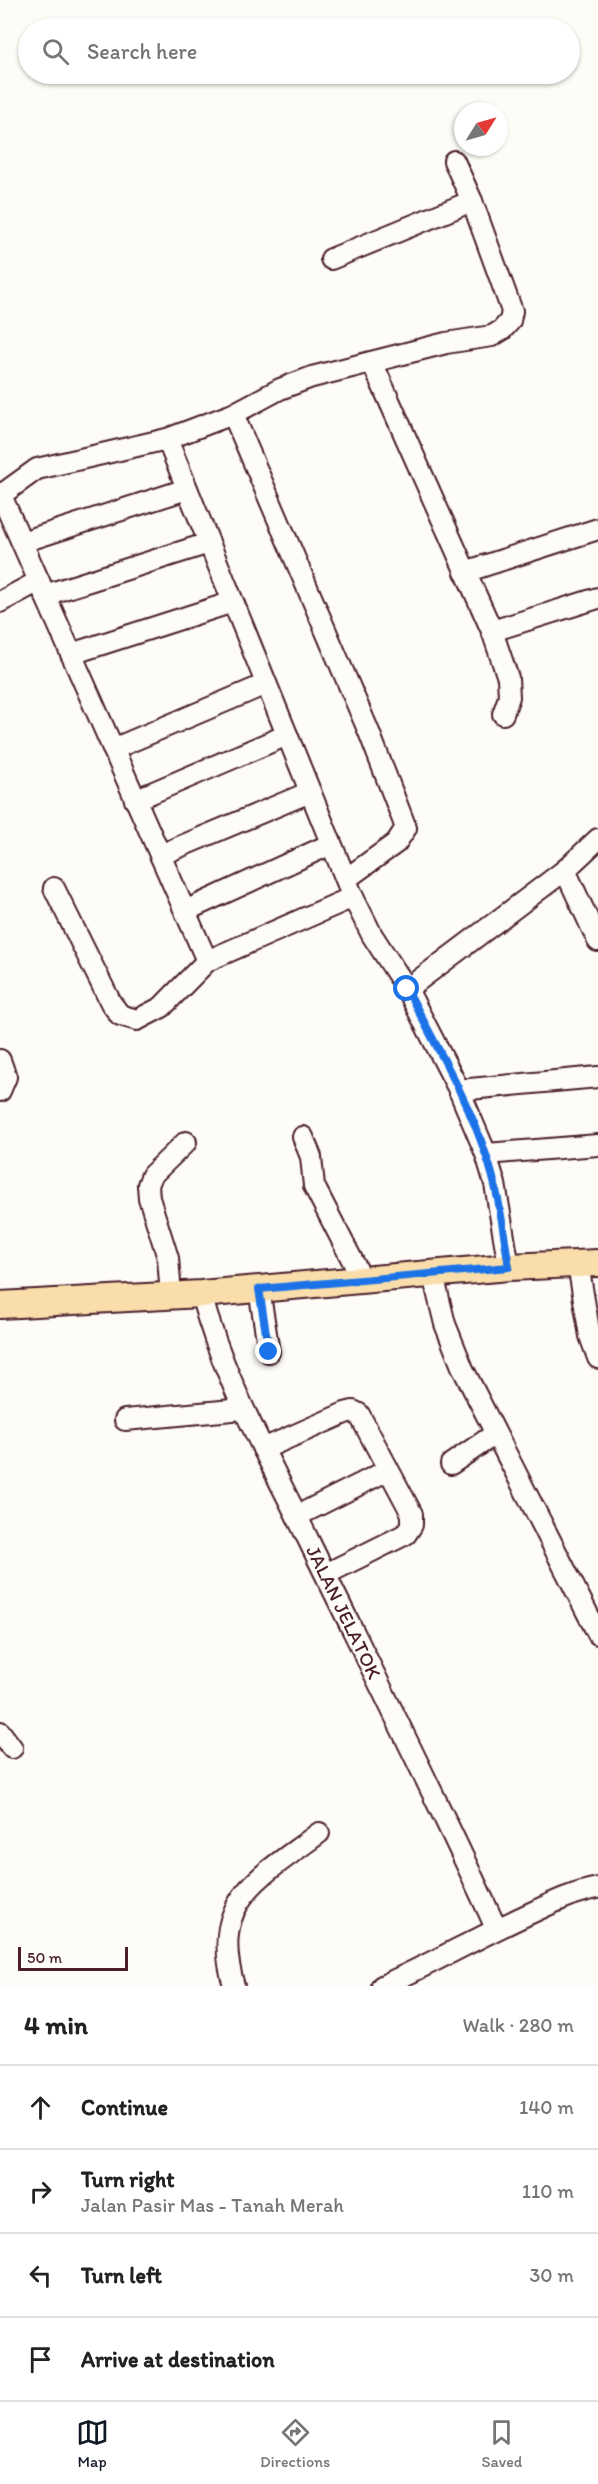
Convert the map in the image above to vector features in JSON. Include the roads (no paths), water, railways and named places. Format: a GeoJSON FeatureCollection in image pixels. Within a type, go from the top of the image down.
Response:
{"type":"FeatureCollection","features":[{"type":"Feature","properties":{"kind":"main road"},"geometry":{"type":"LineString","coordinates":[[0,1305],[259,1289],[509,1267],[588,1264]]}},
{"type":"Feature","properties":{"kind":"street"},"geometry":{"type":"LineString","coordinates":[[207,961],[0,494],[37,469],[166,439],[233,414],[280,389],[312,377],[446,343],[492,336],[502,330],[510,321],[512,311],[472,201],[454,161]]}},
{"type":"Feature","properties":{"kind":"street"},"geometry":{"type":"LineString","coordinates":[[331,260],[472,201]]}},
{"type":"Feature","properties":{"kind":"street"},"geometry":{"type":"LineString","coordinates":[[372,362],[492,631],[508,678],[509,697],[503,714]]}},
{"type":"Feature","properties":{"kind":"street"},"geometry":{"type":"LineString","coordinates":[[54,888],[111,1003],[120,1015],[138,1020],[162,1007],[207,961],[349,888],[396,843],[406,828],[369,732],[233,414]]}},
{"type":"Feature","properties":{"kind":"street"},"geometry":{"type":"LineString","coordinates":[[166,439],[349,888],[372,935],[407,989],[459,1090],[486,1154],[495,1184],[509,1267]]}},
{"type":"Feature","properties":{"kind":"street"},"geometry":{"type":"LineString","coordinates":[[22,542],[187,489]]}},
{"type":"Feature","properties":{"kind":"street"},"geometry":{"type":"LineString","coordinates":[[465,572],[598,529]]}},
{"type":"Feature","properties":{"kind":"street"},"geometry":{"type":"LineString","coordinates":[[0,602],[42,588],[209,543]]}},
{"type":"Feature","properties":{"kind":"street"},"geometry":{"type":"LineString","coordinates":[[492,631],[598,598]]}},
{"type":"Feature","properties":{"kind":"street"},"geometry":{"type":"LineString","coordinates":[[71,654],[232,602]]}},
{"type":"Feature","properties":{"kind":"street"},"geometry":{"type":"LineString","coordinates":[[113,749],[266,684]]}},
{"type":"Feature","properties":{"kind":"street"},"geometry":{"type":"LineString","coordinates":[[135,800],[287,735]]}},
{"type":"Feature","properties":{"kind":"street"},"geometry":{"type":"LineString","coordinates":[[160,855],[310,792]]}},
{"type":"Feature","properties":{"kind":"street"},"geometry":{"type":"LineString","coordinates":[[407,989],[565,870],[598,839]]}},
{"type":"Feature","properties":{"kind":"street"},"geometry":{"type":"LineString","coordinates":[[185,911],[332,844]]}},
{"type":"Feature","properties":{"kind":"street"},"geometry":{"type":"LineString","coordinates":[[565,870],[598,941]]}},
{"type":"Feature","properties":{"kind":"street"},"geometry":{"type":"LineString","coordinates":[[0,1060],[6,1077],[0,1091]]}},
{"type":"Feature","properties":{"kind":"street"},"geometry":{"type":"LineString","coordinates":[[459,1090],[598,1077]]}},
{"type":"Feature","properties":{"kind":"street"},"geometry":{"type":"LineString","coordinates":[[303,1137],[311,1157],[315,1186],[363,1281]]}},
{"type":"Feature","properties":{"kind":"street"},"geometry":{"type":"LineString","coordinates":[[171,1295],[168,1258],[149,1198],[148,1185],[152,1175],[186,1142]]}},
{"type":"Feature","properties":{"kind":"street"},"geometry":{"type":"LineString","coordinates":[[486,1154],[598,1145]]}},
{"type":"Feature","properties":{"kind":"street"},"geometry":{"type":"LineString","coordinates":[[588,1264],[590,1336],[598,1358]]}},
{"type":"Feature","properties":{"kind":"street"},"geometry":{"type":"LineString","coordinates":[[433,1275],[445,1324],[463,1369],[598,1634]]}},
{"type":"Feature","properties":{"kind":"street"},"geometry":{"type":"LineString","coordinates":[[259,1289],[269,1352]]}},
{"type":"Feature","properties":{"kind":"street","name":"JALAN JELATOK"},"geometry":{"type":"LineString","coordinates":[[201,1293],[210,1330],[243,1409],[326,1574],[496,1928]]}},
{"type":"Feature","properties":{"kind":"street"},"geometry":{"type":"LineString","coordinates":[[125,1420],[243,1409]]}},
{"type":"Feature","properties":{"kind":"street"},"geometry":{"type":"LineString","coordinates":[[263,1449],[353,1411],[364,1420],[412,1514],[410,1529],[406,1534],[326,1574]]}},
{"type":"Feature","properties":{"kind":"street"},"geometry":{"type":"LineString","coordinates":[[451,1464],[495,1434]]}},
{"type":"Feature","properties":{"kind":"street"},"geometry":{"type":"LineString","coordinates":[[297,1516],[388,1470]]}},
{"type":"Feature","properties":{"kind":"street"},"geometry":{"type":"LineString","coordinates":[[234,1986],[226,1956],[229,1924],[235,1907],[257,1880],[319,1833]]}},
{"type":"Feature","properties":{"kind":"street"},"geometry":{"type":"LineString","coordinates":[[382,1986],[496,1928],[573,1894],[598,1888]]}}]}
